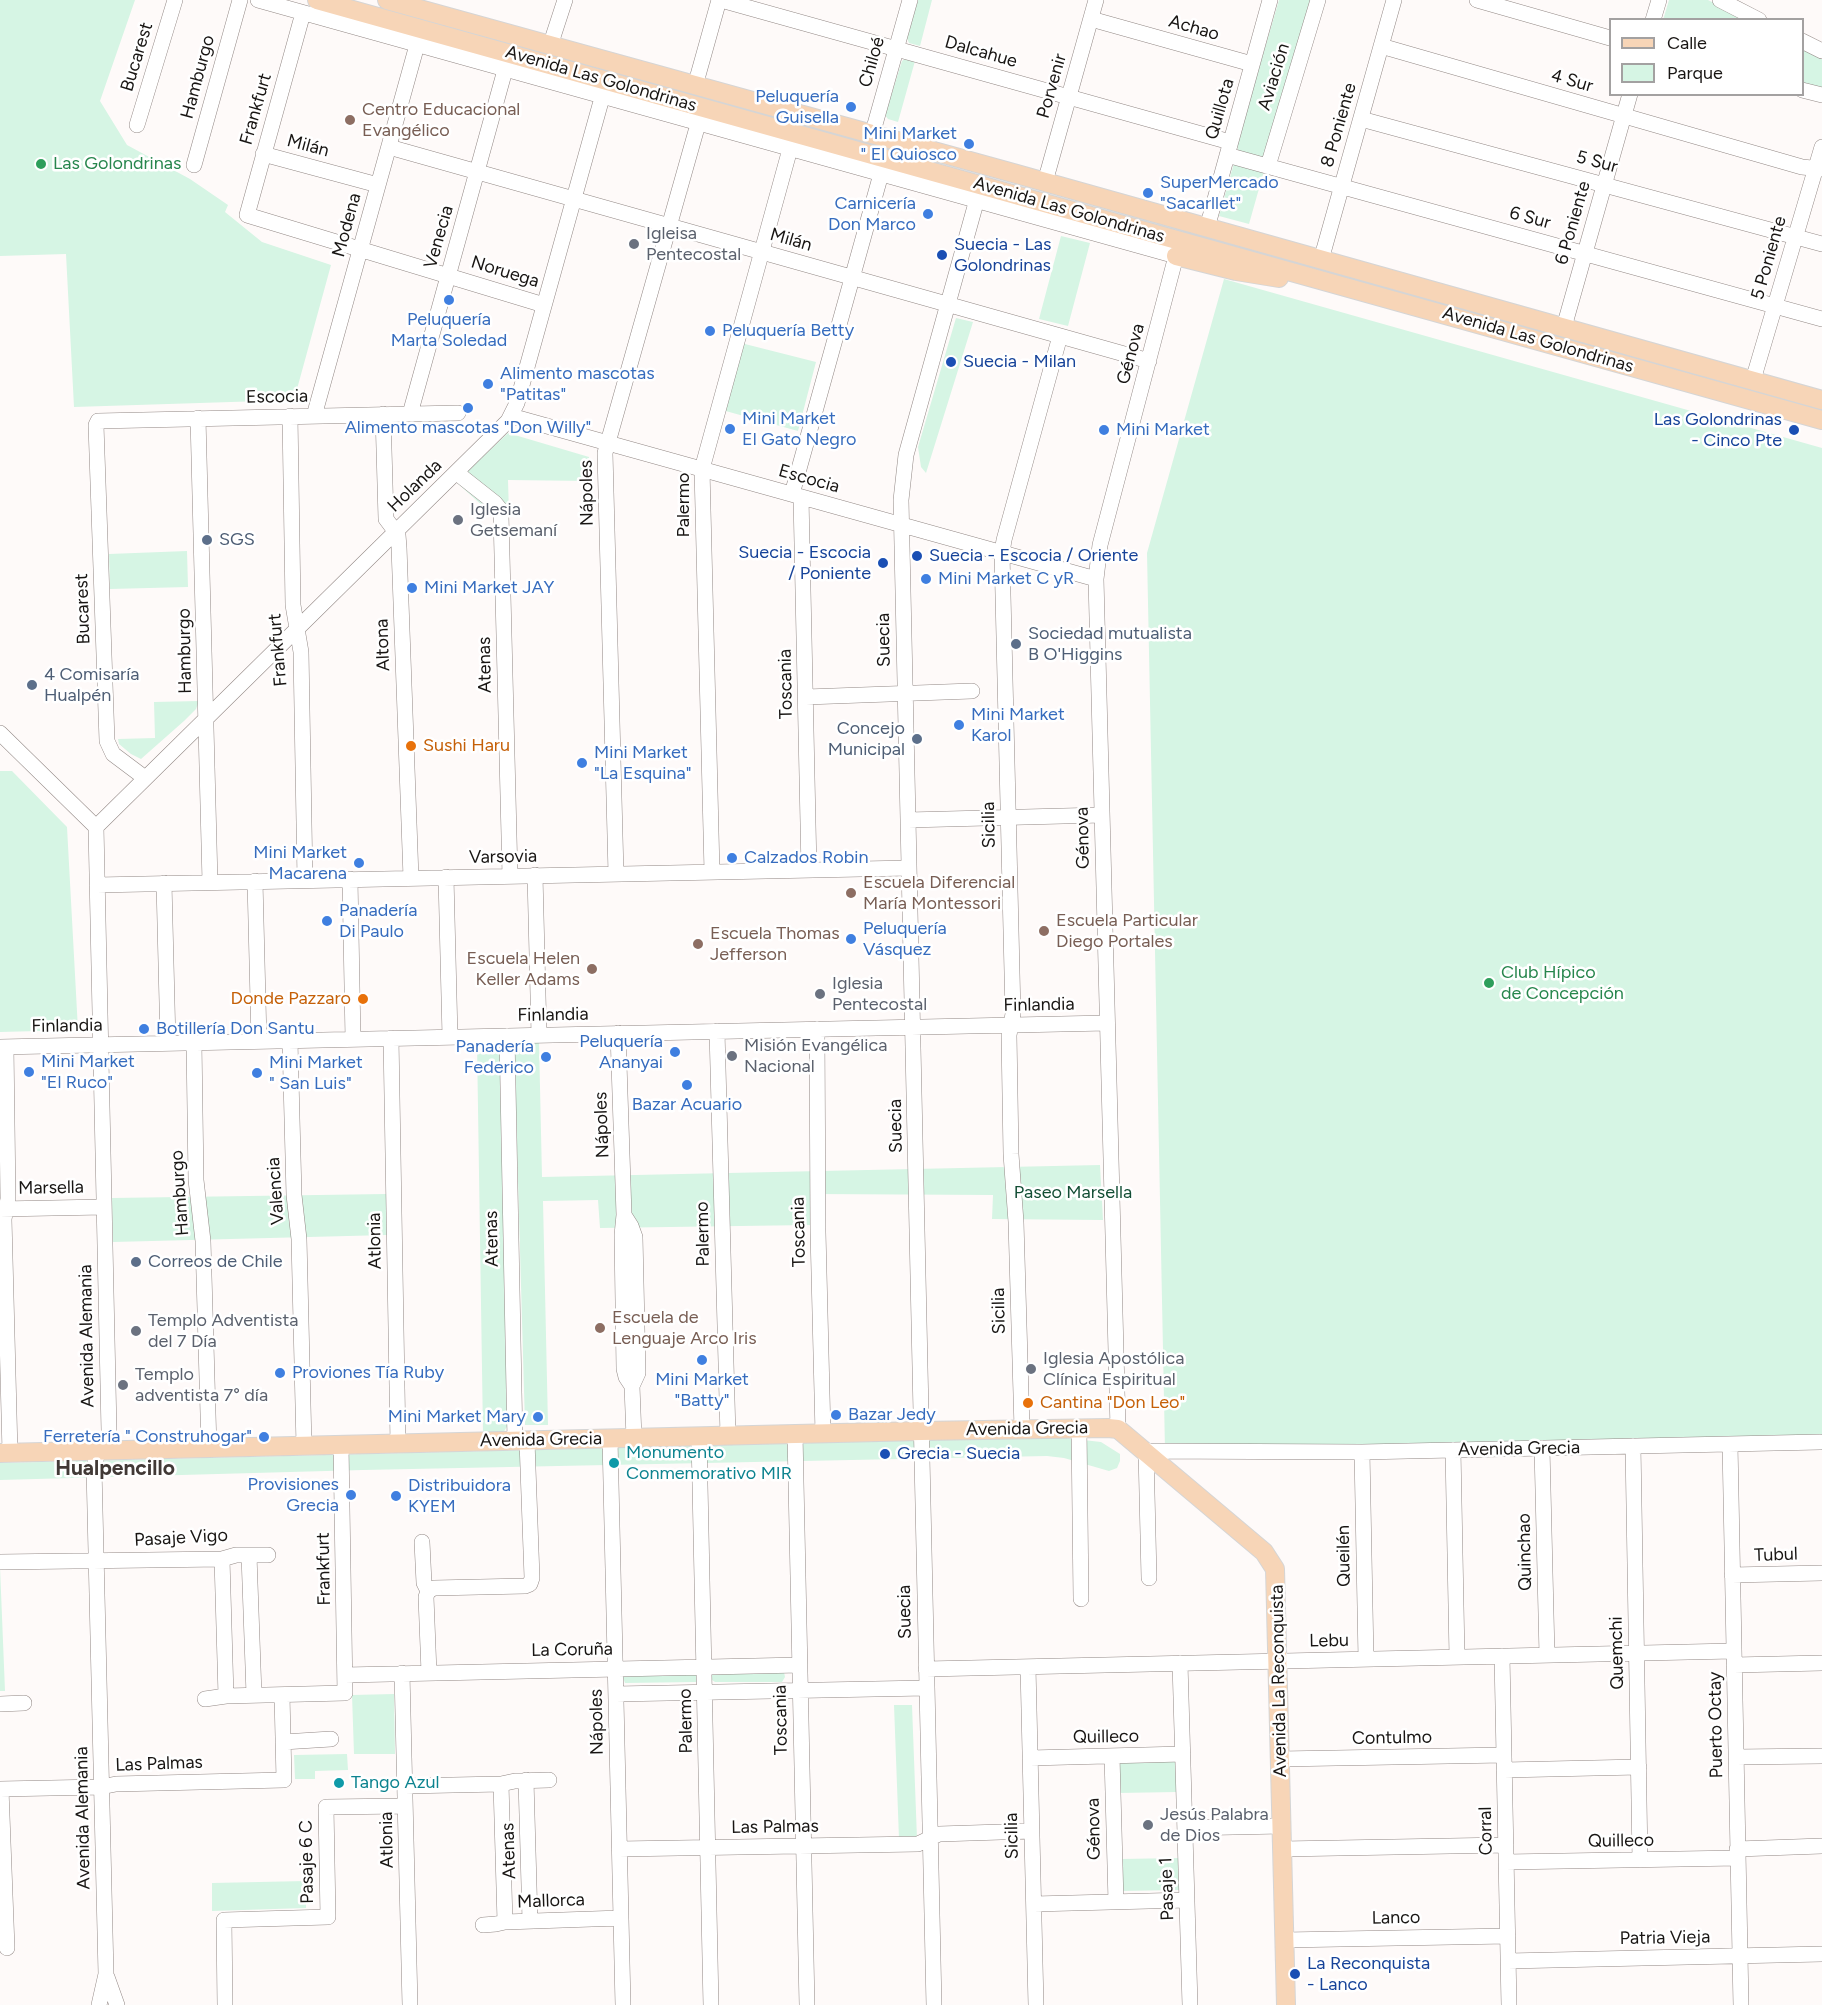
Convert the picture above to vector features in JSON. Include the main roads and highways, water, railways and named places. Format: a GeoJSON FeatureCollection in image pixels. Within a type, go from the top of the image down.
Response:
{"type":"FeatureCollection","features":[{"type":"Feature","properties":{"kind":"main road","name":"Avenida Las Golondrinas"},"geometry":{"type":"LineString","coordinates":[[317,0],[527,58],[604,89],[978,193],[1316,279],[1822,420]]}},
{"type":"Feature","properties":{"kind":"main road","name":"Avenida Las Golondrinas"},"geometry":{"type":"LineString","coordinates":[[387,0],[1822,400]]}},
{"type":"Feature","properties":{"kind":"main road"},"geometry":{"type":"LineString","coordinates":[[527,58],[550,46]]}},
{"type":"Feature","properties":{"kind":"main road"},"geometry":{"type":"LineString","coordinates":[[604,89],[613,71],[625,66]]}},
{"type":"Feature","properties":{"kind":"main road"},"geometry":{"type":"LineString","coordinates":[[966,160],[977,174],[978,193]]}},
{"type":"Feature","properties":{"kind":"main road"},"geometry":{"type":"LineString","coordinates":[[978,193],[993,176],[1008,172]]}},
{"type":"Feature","properties":{"kind":"main road"},"geometry":{"type":"LineString","coordinates":[[1176,256],[1250,274],[1278,278],[1316,279]]}},
{"type":"Feature","properties":{"kind":"main road"},"geometry":{"type":"LineString","coordinates":[[1729,394],[1744,389],[1753,380]]}},
{"type":"Feature","properties":{"kind":"main road","name":"Avenida Grecia"},"geometry":{"type":"LineString","coordinates":[[5,1453],[921,1431],[1118,1429]]}},
{"type":"Feature","properties":{"kind":"main road","name":"Avenida La Reconquista"},"geometry":{"type":"LineString","coordinates":[[1118,1429],[1264,1552],[1273,1564],[1276,1574],[1286,2005]]}},
{"type":"Feature","properties":{"kind":"place","name":"Peluquería Guisella"},"geometry":{"type":"Point","coordinates":[851,107]}},
{"type":"Feature","properties":{"kind":"place","name":"Centro Educacional Evangélico"},"geometry":{"type":"Point","coordinates":[350,120]}},
{"type":"Feature","properties":{"kind":"place","name":"Mini Market \" El Quiosco"},"geometry":{"type":"Point","coordinates":[969,144]}},
{"type":"Feature","properties":{"kind":"place","name":"Las Golondrinas"},"geometry":{"type":"Point","coordinates":[41,164]}},
{"type":"Feature","properties":{"kind":"place","name":"SuperMercado \"Sacarllet\""},"geometry":{"type":"Point","coordinates":[1148,193]}},
{"type":"Feature","properties":{"kind":"place","name":"Carnicería Don Marco"},"geometry":{"type":"Point","coordinates":[928,214]}},
{"type":"Feature","properties":{"kind":"place","name":"Igleisa Pentecostal"},"geometry":{"type":"Point","coordinates":[634,244]}},
{"type":"Feature","properties":{"kind":"place","name":"Suecia - Las Golondrinas"},"geometry":{"type":"Point","coordinates":[942,255]}},
{"type":"Feature","properties":{"kind":"place","name":"Peluquería Marta Soledad"},"geometry":{"type":"Point","coordinates":[449,300]}},
{"type":"Feature","properties":{"kind":"place","name":"Peluquería Betty"},"geometry":{"type":"Point","coordinates":[710,331]}},
{"type":"Feature","properties":{"kind":"place","name":"Suecia - Milan"},"geometry":{"type":"Point","coordinates":[951,362]}},
{"type":"Feature","properties":{"kind":"place","name":"Alimento mascotas \"Patitas\""},"geometry":{"type":"Point","coordinates":[488,384]}},
{"type":"Feature","properties":{"kind":"place","name":"Alimento mascotas \"Don Willy\""},"geometry":{"type":"Point","coordinates":[468,408]}},
{"type":"Feature","properties":{"kind":"place","name":"Mini Market El Gato Negro"},"geometry":{"type":"Point","coordinates":[730,429]}},
{"type":"Feature","properties":{"kind":"place","name":"Mini Market"},"geometry":{"type":"Point","coordinates":[1104,430]}},
{"type":"Feature","properties":{"kind":"place","name":"Las Golondrinas - Cinco Pte"},"geometry":{"type":"Point","coordinates":[1794,430]}},
{"type":"Feature","properties":{"kind":"place","name":"Iglesia Getsemaní"},"geometry":{"type":"Point","coordinates":[458,520]}},
{"type":"Feature","properties":{"kind":"place","name":"SGS"},"geometry":{"type":"Point","coordinates":[207,540]}},
{"type":"Feature","properties":{"kind":"place","name":"Suecia - Escocia / Oriente"},"geometry":{"type":"Point","coordinates":[917,556]}},
{"type":"Feature","properties":{"kind":"place","name":"Suecia - Escocia / Poniente"},"geometry":{"type":"Point","coordinates":[883,563]}},
{"type":"Feature","properties":{"kind":"place","name":"Mini Market C yR"},"geometry":{"type":"Point","coordinates":[926,579]}},
{"type":"Feature","properties":{"kind":"place","name":"Mini Market JAY"},"geometry":{"type":"Point","coordinates":[412,588]}},
{"type":"Feature","properties":{"kind":"place","name":"Sociedad mutualista B O'Higgins"},"geometry":{"type":"Point","coordinates":[1016,644]}},
{"type":"Feature","properties":{"kind":"place","name":"4 Comisaría Hualpén"},"geometry":{"type":"Point","coordinates":[32,685]}},
{"type":"Feature","properties":{"kind":"place","name":"Mini Market Karol"},"geometry":{"type":"Point","coordinates":[959,725]}},
{"type":"Feature","properties":{"kind":"place","name":"Concejo Municipal"},"geometry":{"type":"Point","coordinates":[917,739]}},
{"type":"Feature","properties":{"kind":"place","name":"Sushi Haru"},"geometry":{"type":"Point","coordinates":[411,746]}},
{"type":"Feature","properties":{"kind":"place","name":"Mini Market \"La Esquina\""},"geometry":{"type":"Point","coordinates":[582,763]}},
{"type":"Feature","properties":{"kind":"place","name":"Calzados Robin"},"geometry":{"type":"Point","coordinates":[732,858]}},
{"type":"Feature","properties":{"kind":"place","name":"Mini Market Macarena"},"geometry":{"type":"Point","coordinates":[359,863]}},
{"type":"Feature","properties":{"kind":"place","name":"Escuela Diferencial María Montessori"},"geometry":{"type":"Point","coordinates":[851,893]}},
{"type":"Feature","properties":{"kind":"place","name":"Panadería Di Paulo"},"geometry":{"type":"Point","coordinates":[327,921]}},
{"type":"Feature","properties":{"kind":"place","name":"Escuela Particular Diego Portales"},"geometry":{"type":"Point","coordinates":[1044,931]}},
{"type":"Feature","properties":{"kind":"place","name":"Peluquería Vásquez"},"geometry":{"type":"Point","coordinates":[851,939]}},
{"type":"Feature","properties":{"kind":"place","name":"Escuela Thomas Jefferson"},"geometry":{"type":"Point","coordinates":[698,944]}},
{"type":"Feature","properties":{"kind":"place","name":"Escuela Helen Keller Adams"},"geometry":{"type":"Point","coordinates":[592,969]}},
{"type":"Feature","properties":{"kind":"place","name":"Club Hípico de Concepción"},"geometry":{"type":"Point","coordinates":[1489,983]}},
{"type":"Feature","properties":{"kind":"place","name":"Iglesia Pentecostal"},"geometry":{"type":"Point","coordinates":[820,994]}},
{"type":"Feature","properties":{"kind":"place","name":"Donde Pazzaro"},"geometry":{"type":"Point","coordinates":[363,999]}},
{"type":"Feature","properties":{"kind":"place","name":"Botillería Don Santu"},"geometry":{"type":"Point","coordinates":[144,1029]}},
{"type":"Feature","properties":{"kind":"place","name":"Peluquería Ananyai"},"geometry":{"type":"Point","coordinates":[675,1052]}},
{"type":"Feature","properties":{"kind":"place","name":"Misión Evangélica Nacional"},"geometry":{"type":"Point","coordinates":[732,1056]}},
{"type":"Feature","properties":{"kind":"place","name":"Panadería Federico"},"geometry":{"type":"Point","coordinates":[546,1057]}},
{"type":"Feature","properties":{"kind":"place","name":"Mini Market \"El Ruco\""},"geometry":{"type":"Point","coordinates":[29,1072]}},
{"type":"Feature","properties":{"kind":"place","name":"Mini Market \" San Luis\""},"geometry":{"type":"Point","coordinates":[257,1073]}},
{"type":"Feature","properties":{"kind":"place","name":"Bazar Acuario"},"geometry":{"type":"Point","coordinates":[687,1085]}},
{"type":"Feature","properties":{"kind":"place","name":"Correos de Chile"},"geometry":{"type":"Point","coordinates":[136,1262]}},
{"type":"Feature","properties":{"kind":"place","name":"Escuela de Lenguaje Arco Iris"},"geometry":{"type":"Point","coordinates":[600,1328]}},
{"type":"Feature","properties":{"kind":"place","name":"Templo Adventista del 7 Día"},"geometry":{"type":"Point","coordinates":[136,1331]}},
{"type":"Feature","properties":{"kind":"place","name":"Mini Market \"Batty\""},"geometry":{"type":"Point","coordinates":[702,1360]}},
{"type":"Feature","properties":{"kind":"place","name":"Iglesia Apostólica Clínica Espiritual"},"geometry":{"type":"Point","coordinates":[1031,1369]}},
{"type":"Feature","properties":{"kind":"place","name":"Proviones Tía Ruby"},"geometry":{"type":"Point","coordinates":[280,1373]}},
{"type":"Feature","properties":{"kind":"place","name":"Templo adventista 7° día"},"geometry":{"type":"Point","coordinates":[123,1385]}},
{"type":"Feature","properties":{"kind":"place","name":"Cantina \"Don Leo\""},"geometry":{"type":"Point","coordinates":[1028,1403]}},
{"type":"Feature","properties":{"kind":"place","name":"Bazar Jedy"},"geometry":{"type":"Point","coordinates":[836,1415]}},
{"type":"Feature","properties":{"kind":"place","name":"Mini Market Mary"},"geometry":{"type":"Point","coordinates":[538,1417]}},
{"type":"Feature","properties":{"kind":"place","name":"Ferretería \" Construhogar\""},"geometry":{"type":"Point","coordinates":[264,1437]}},
{"type":"Feature","properties":{"kind":"place","name":"Grecia - Suecia"},"geometry":{"type":"Point","coordinates":[885,1454]}},
{"type":"Feature","properties":{"kind":"place","name":"Monumento Conmemorativo MIR"},"geometry":{"type":"Point","coordinates":[614,1463]}},
{"type":"Feature","properties":{"kind":"place","name":"Provisiones Grecia"},"geometry":{"type":"Point","coordinates":[351,1495]}},
{"type":"Feature","properties":{"kind":"place","name":"Distribuidora KYEM"},"geometry":{"type":"Point","coordinates":[396,1496]}},
{"type":"Feature","properties":{"kind":"place","name":"Tango Azul"},"geometry":{"type":"Point","coordinates":[339,1783]}},
{"type":"Feature","properties":{"kind":"place","name":"Jesús Palabra de Dios"},"geometry":{"type":"Point","coordinates":[1148,1825]}},
{"type":"Feature","properties":{"kind":"place","name":"La Reconquista - Lanco"},"geometry":{"type":"Point","coordinates":[1295,1974]}},
{"type":"Feature","properties":{"kind":"district","name":"Hualpencillo"},"geometry":{"type":"Point","coordinates":[115,1469]}},
{"type":"Feature","properties":{"kind":"park label","name":"Paseo Marsella"},"geometry":{"type":"Point","coordinates":[1073,1193]}}]}
